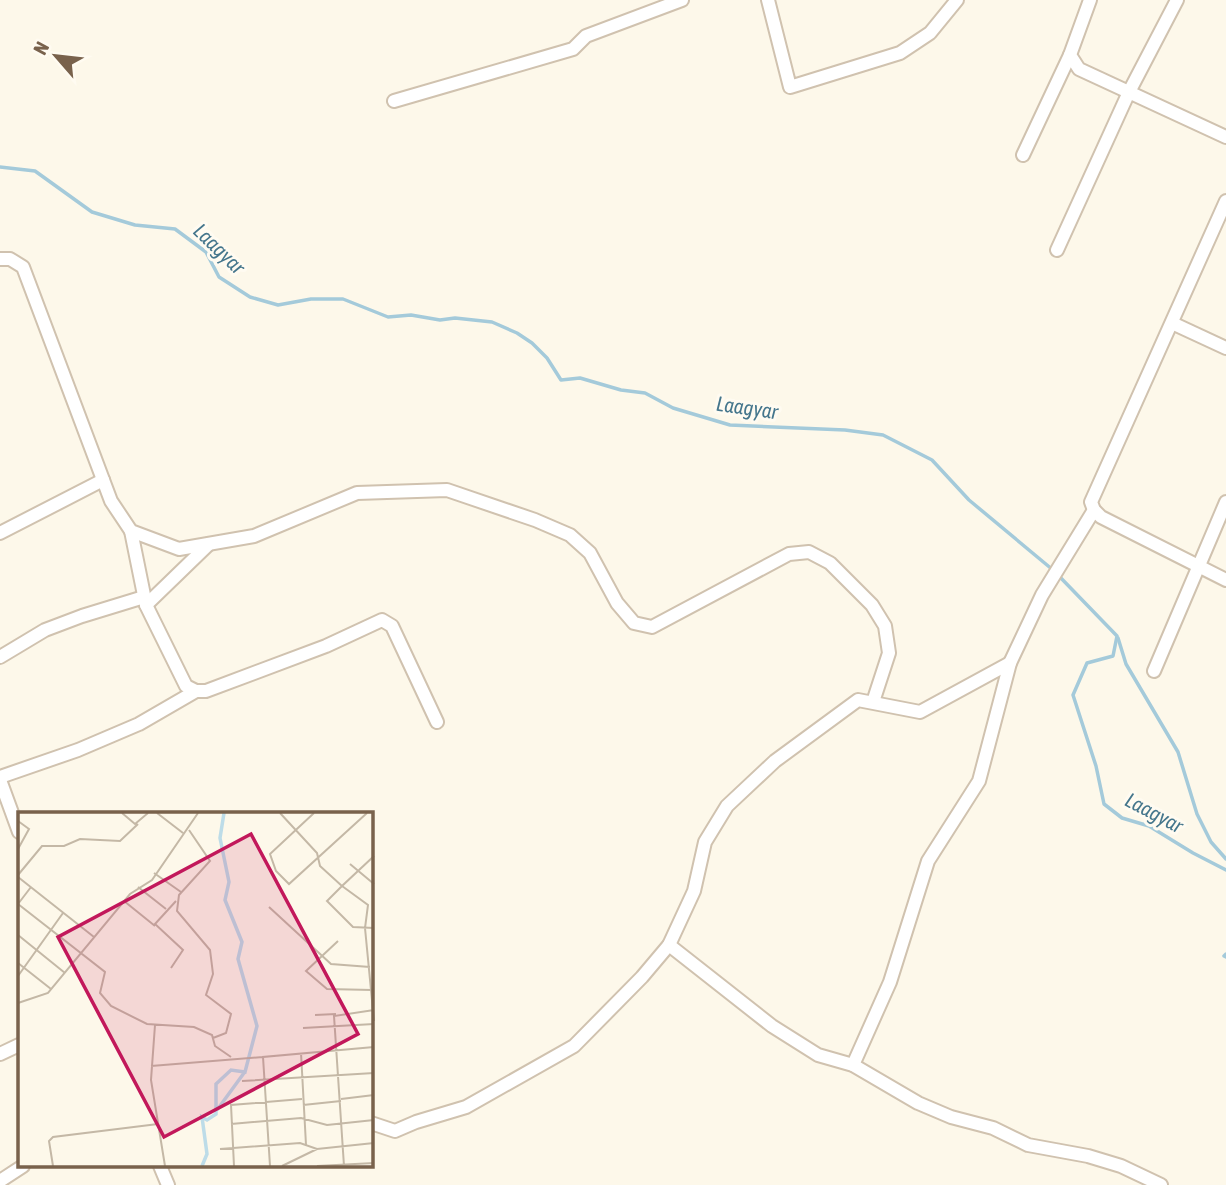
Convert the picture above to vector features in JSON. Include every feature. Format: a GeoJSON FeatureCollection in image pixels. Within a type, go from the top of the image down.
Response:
{"type":"FeatureCollection","features":[{"type":"Feature","properties":{"kind":"street"},"geometry":{"type":"LineString","coordinates":[[394,101],[573,48],[586,36],[682,0]]}},
{"type":"Feature","properties":{"kind":"street"},"geometry":{"type":"LineString","coordinates":[[768,0],[790,88],[900,53],[930,33],[957,0]]}},
{"type":"Feature","properties":{"kind":"street"},"geometry":{"type":"LineString","coordinates":[[1023,155],[1070,55],[1090,0]]}},
{"type":"Feature","properties":{"kind":"street"},"geometry":{"type":"LineString","coordinates":[[1057,250],[1129,92],[1177,0]]}},
{"type":"Feature","properties":{"kind":"street"},"geometry":{"type":"LineString","coordinates":[[1070,55],[1079,69],[1226,136]]}},
{"type":"Feature","properties":{"kind":"street"},"geometry":{"type":"LineString","coordinates":[[1226,201],[1091,502],[1101,517],[1226,580]]}},
{"type":"Feature","properties":{"kind":"street"},"geometry":{"type":"LineString","coordinates":[[0,259],[10,259],[23,268],[111,501],[131,531],[145,601],[186,686],[196,691],[206,691],[326,646],[382,620],[392,626],[437,722]]}},
{"type":"Feature","properties":{"kind":"street"},"geometry":{"type":"LineString","coordinates":[[1172,323],[1226,348]]}},
{"type":"Feature","properties":{"kind":"street"},"geometry":{"type":"LineString","coordinates":[[0,533],[103,480]]}},
{"type":"Feature","properties":{"kind":"street"},"geometry":{"type":"LineString","coordinates":[[131,531],[179,550],[254,536],[357,493],[447,490],[536,520],[570,536],[590,553],[617,603],[634,623],[652,627],[789,554],[809,552],[830,563],[872,605],[885,626],[889,653],[873,702]]}},
{"type":"Feature","properties":{"kind":"street"},"geometry":{"type":"LineString","coordinates":[[1154,671],[1226,502]]}},
{"type":"Feature","properties":{"kind":"street"},"geometry":{"type":"LineString","coordinates":[[853,1065],[890,982],[928,862],[979,781],[1010,663],[1042,596],[1094,510]]}},
{"type":"Feature","properties":{"kind":"street"},"geometry":{"type":"LineString","coordinates":[[0,657],[45,630],[82,616],[145,601],[209,544]]}},
{"type":"Feature","properties":{"kind":"street"},"geometry":{"type":"LineString","coordinates":[[373,1124],[395,1131],[415,1122],[466,1107],[575,1045],[642,977],[669,945],[694,891],[705,842],[727,806],[775,761],[858,700],[920,712],[1010,663]]}},
{"type":"Feature","properties":{"kind":"street"},"geometry":{"type":"LineString","coordinates":[[18,829],[0,779],[139,724],[196,691]]}},
{"type":"Feature","properties":{"kind":"street"},"geometry":{"type":"LineString","coordinates":[[669,945],[772,1026],[818,1055],[853,1065],[918,1103],[951,1117],[993,1128],[1028,1145],[1099,1159],[1121,1167],[1145,1183],[1161,1185]]}},
{"type":"Feature","properties":{"kind":"street"},"geometry":{"type":"LineString","coordinates":[[0,1054],[18,1045]]}},
{"type":"Feature","properties":{"kind":"street"},"geometry":{"type":"LineString","coordinates":[[0,1181],[20,1168]]}},
{"type":"Feature","properties":{"kind":"street"},"geometry":{"type":"LineString","coordinates":[[161,1168],[168,1185]]}},
{"type":"Feature","properties":{"kind":"waterway","name":"Laagyar"},"geometry":{"type":"LineString","coordinates":[[0,167],[35,171],[92,212],[135,225],[175,229],[206,252],[219,277],[250,297],[278,305],[311,299],[343,299],[388,317],[411,315],[440,320],[455,318],[492,322],[532,343],[547,358],[561,380],[580,378],[621,390],[645,393],[673,408],[730,425],[845,430],[883,435],[932,460],[969,500],[1053,570]]}},
{"type":"Feature","properties":{"kind":"waterway","name":"Laagyar"},"geometry":{"type":"LineString","coordinates":[[1058,575],[1117,636],[1113,656],[1087,663],[1073,695],[1096,766],[1104,804],[1122,818],[1149,826],[1226,870]]}},
{"type":"Feature","properties":{"kind":"waterway"},"geometry":{"type":"LineString","coordinates":[[1118,638],[1126,664],[1178,752],[1197,814],[1211,842],[1226,859]]}},
{"type":"Feature","properties":{"kind":"waterway","name":"Laagyar"},"geometry":{"type":"LineString","coordinates":[[1226,954],[1226,957]]}}]}
